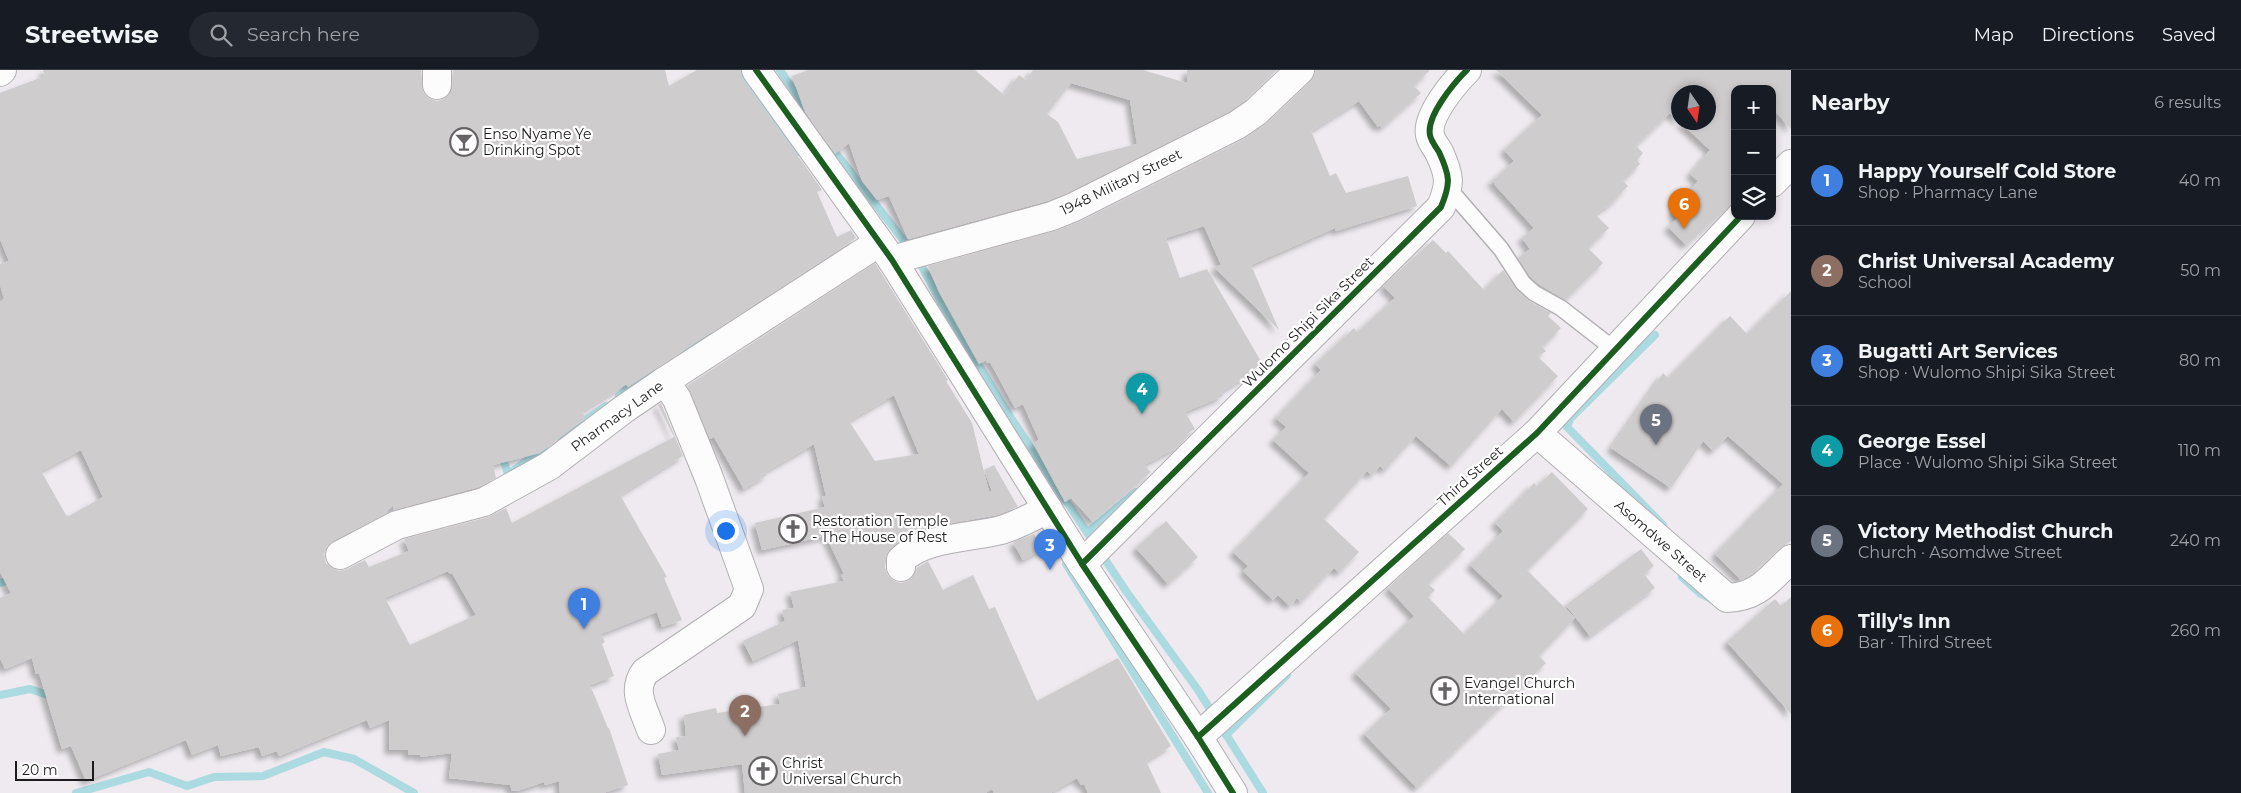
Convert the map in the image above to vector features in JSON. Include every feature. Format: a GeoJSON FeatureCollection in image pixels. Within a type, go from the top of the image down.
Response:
{"type":"FeatureCollection","features":[{"type":"Feature","properties":{"kind":"street"},"geometry":{"type":"LineString","coordinates":[[756,70],[885,251],[1082,564],[1198,737],[1233,793]]}},
{"type":"Feature","properties":{"kind":"street","name":"1948 Military Street"},"geometry":{"type":"LineString","coordinates":[[885,251],[1052,216],[1074,207],[1237,125],[1256,112],[1300,70]]}},
{"type":"Feature","properties":{"kind":"street"},"geometry":{"type":"LineString","coordinates":[[1449,189],[1449,176],[1430,136],[1430,121],[1456,81],[1467,70]]}},
{"type":"Feature","properties":{"kind":"street"},"geometry":{"type":"LineString","coordinates":[[1776,179],[1791,164]]}},
{"type":"Feature","properties":{"kind":"street","name":"Wulomo Shipi Sika Street"},"geometry":{"type":"LineString","coordinates":[[1082,564],[1441,207],[1449,189]]}},
{"type":"Feature","properties":{"kind":"street","name":"Third Street"},"geometry":{"type":"LineString","coordinates":[[1198,737],[1537,433],[1737,220]]}},
{"type":"Feature","properties":{"kind":"street","name":"Pharmacy Lane"},"geometry":{"type":"LineString","coordinates":[[340,555],[397,525],[484,502],[549,466],[624,409],[665,382],[885,251]]}},
{"type":"Feature","properties":{"kind":"street"},"geometry":{"type":"LineString","coordinates":[[651,730],[637,690],[639,680],[645,672],[742,606],[749,589],[709,478],[677,399],[665,382]]}},
{"type":"Feature","properties":{"kind":"street","name":"Asomdwe Street"},"geometry":{"type":"LineString","coordinates":[[1537,433],[1727,598],[1742,597],[1757,591],[1791,559]]}},
{"type":"Feature","properties":{"kind":"street"},"geometry":{"type":"LineString","coordinates":[[901,566],[901,560],[905,556],[922,546],[1000,530],[1016,525],[1048,509]]}},
{"type":"Feature","properties":{"kind":"lane"},"geometry":{"type":"LineString","coordinates":[[1449,189],[1501,249],[1523,282],[1534,293],[1561,308],[1615,350]]}},
{"type":"Feature","properties":{"kind":"building"},"geometry":{"type":"Polygon","coordinates":[[[43,70],[421,70],[423,92],[429,98],[437,101],[444,99],[451,92],[453,70],[665,70],[669,86],[697,70],[740,70],[743,79],[822,190],[817,192],[837,237],[851,230],[856,238],[628,387],[626,384],[582,412],[586,418],[540,453],[493,465],[496,478],[478,487],[394,510],[393,506],[376,519],[332,541],[324,554],[326,563],[339,571],[365,560],[369,567],[409,551],[404,539],[488,517],[506,508],[512,523],[674,437],[658,405],[661,403],[683,456],[620,495],[667,577],[664,578],[682,620],[662,627],[657,612],[601,634],[605,642],[602,644],[614,676],[590,685],[609,728],[628,785],[603,793],[560,793],[559,781],[545,785],[544,782],[512,791],[510,785],[449,778],[452,753],[420,757],[420,755],[408,755],[408,750],[389,750],[389,720],[370,728],[367,720],[279,756],[277,751],[262,756],[259,747],[221,756],[218,745],[192,755],[186,740],[86,781],[71,746],[62,749],[39,673],[36,674],[32,658],[5,669],[0,658],[0,598],[11,593],[0,572],[0,302],[4,299],[0,284],[0,264],[9,261],[0,239],[0,93],[45,76],[43,70]],[[81,450],[41,471],[66,515],[69,516],[103,497],[81,450]],[[448,571],[385,598],[410,645],[476,615],[452,573],[450,574],[448,571]]]}},
{"type":"Feature","properties":{"kind":"building"},"geometry":{"type":"Polygon","coordinates":[[[808,70],[975,70],[1004,95],[1019,75],[1026,80],[1033,70],[1143,70],[1187,83],[1187,70],[1277,70],[1246,100],[1229,112],[1068,193],[1047,201],[908,239],[889,196],[877,200],[862,181],[849,143],[835,154],[805,112],[792,76],[808,70]],[[1071,83],[1047,114],[1058,122],[1077,159],[1137,144],[1130,100],[1071,83]]]}},
{"type":"Feature","properties":{"kind":"building"},"geometry":{"type":"Polygon","coordinates":[[[1315,70],[1430,70],[1414,86],[1421,93],[1382,128],[1380,125],[1378,127],[1359,101],[1311,131],[1330,176],[1336,173],[1346,193],[1408,176],[1417,206],[1336,231],[1335,228],[1251,265],[1279,330],[1214,267],[1221,265],[1204,226],[1166,238],[1180,278],[1207,269],[1262,363],[1251,374],[1221,392],[1223,396],[1185,412],[1195,429],[1187,434],[1188,436],[1178,447],[1144,465],[1151,472],[1093,522],[1071,498],[1065,502],[1033,443],[1039,440],[1023,404],[1015,408],[990,362],[987,363],[986,360],[979,364],[939,292],[928,266],[1058,230],[1081,221],[1244,139],[1267,123],[1311,81],[1315,70]]]}},
{"type":"Feature","properties":{"kind":"building"},"geometry":{"type":"Polygon","coordinates":[[[1496,70],[1791,70],[1791,129],[1776,112],[1776,85],[1731,85],[1731,206],[1686,245],[1668,227],[1677,219],[1672,213],[1698,181],[1690,174],[1710,150],[1689,130],[1716,130],[1716,85],[1671,85],[1671,114],[1636,146],[1643,153],[1637,160],[1640,164],[1623,181],[1628,186],[1611,204],[1595,214],[1609,228],[1588,248],[1603,263],[1565,300],[1530,277],[1518,258],[1530,249],[1522,238],[1534,228],[1494,184],[1495,182],[1489,184],[1514,161],[1504,150],[1542,115],[1496,70]]]}},
{"type":"Feature","properties":{"kind":"building"},"geometry":{"type":"Polygon","coordinates":[[[1433,240],[1446,253],[1448,251],[1484,290],[1503,270],[1517,290],[1529,301],[1551,313],[1548,316],[1561,328],[1542,347],[1546,351],[1538,357],[1558,376],[1514,422],[1502,409],[1451,466],[1416,436],[1385,470],[1380,466],[1372,475],[1367,471],[1324,519],[1359,552],[1339,573],[1334,568],[1301,602],[1297,598],[1290,606],[1278,595],[1273,600],[1243,571],[1248,566],[1233,552],[1309,473],[1273,440],[1286,427],[1276,418],[1321,370],[1315,364],[1354,328],[1357,332],[1395,298],[1383,286],[1433,240]]]}},
{"type":"Feature","properties":{"kind":"building"},"geometry":{"type":"Polygon","coordinates":[[[875,263],[948,380],[946,381],[972,423],[989,492],[992,491],[984,470],[994,465],[1018,507],[997,515],[931,527],[904,538],[887,554],[885,567],[887,574],[894,581],[901,583],[908,581],[914,575],[917,568],[928,561],[943,590],[973,575],[989,609],[995,607],[1037,701],[1118,658],[1171,746],[1146,761],[1161,793],[1088,793],[1084,784],[1081,785],[1077,778],[1050,793],[994,793],[992,789],[985,793],[745,793],[742,764],[662,775],[658,754],[679,750],[676,737],[686,736],[684,715],[716,708],[717,713],[780,704],[778,694],[806,687],[798,640],[753,661],[743,641],[785,621],[782,610],[794,608],[790,592],[844,581],[841,575],[844,574],[826,536],[762,550],[755,523],[825,507],[822,497],[826,496],[814,444],[765,472],[767,475],[744,489],[714,437],[710,439],[687,386],[875,263]],[[894,395],[849,421],[875,461],[919,454],[894,395]]]}},
{"type":"Feature","properties":{"kind":"building"},"geometry":{"type":"Polygon","coordinates":[[[1791,291],[1791,541],[1780,548],[1753,573],[1741,580],[1715,554],[1783,484],[1728,436],[1713,451],[1703,441],[1671,488],[1611,448],[1663,373],[1668,378],[1730,316],[1747,334],[1791,291]]]}},
{"type":"Feature","properties":{"kind":"building","name":"Evangel Church International"},"geometry":{"type":"Polygon","coordinates":[[[1552,472],[1588,509],[1527,570],[1575,618],[1539,656],[1546,663],[1417,788],[1364,734],[1391,709],[1355,673],[1414,616],[1388,588],[1448,533],[1465,549],[1428,584],[1435,590],[1428,597],[1464,634],[1503,596],[1470,565],[1503,531],[1495,523],[1534,483],[1537,486],[1552,472]]]}},
{"type":"Feature","properties":{"kind":"building"},"geometry":{"type":"Polygon","coordinates":[[[1166,521],[1198,557],[1168,584],[1136,548],[1166,521]]]}},
{"type":"Feature","properties":{"kind":"building"},"geometry":{"type":"Polygon","coordinates":[[[1034,534],[1043,549],[1023,560],[1013,542],[1034,534]]]}},
{"type":"Feature","properties":{"kind":"building"},"geometry":{"type":"Polygon","coordinates":[[[1641,549],[1654,566],[1644,574],[1655,588],[1590,636],[1566,605],[1641,549]]]}},
{"type":"Feature","properties":{"kind":"building"},"geometry":{"type":"Polygon","coordinates":[[[1791,597],[1791,714],[1727,642],[1775,599],[1781,606],[1791,597]]]}},
{"type":"Feature","properties":{"kind":"waterway"},"geometry":{"type":"LineString","coordinates":[[736,70],[799,152]]}},
{"type":"Feature","properties":{"kind":"waterway"},"geometry":{"type":"LineString","coordinates":[[780,70],[807,112]]}},
{"type":"Feature","properties":{"kind":"waterway"},"geometry":{"type":"LineString","coordinates":[[831,147],[911,250]]}},
{"type":"Feature","properties":{"kind":"waterway"},"geometry":{"type":"LineString","coordinates":[[918,259],[940,301],[1009,415],[1126,591],[1198,690],[1263,793]]}},
{"type":"Feature","properties":{"kind":"waterway"},"geometry":{"type":"LineString","coordinates":[[1655,335],[1570,419],[1567,427],[1663,525]]}},
{"type":"Feature","properties":{"kind":"waterway"},"geometry":{"type":"LineString","coordinates":[[684,350],[704,338],[715,337]]}},
{"type":"Feature","properties":{"kind":"waterway"},"geometry":{"type":"LineString","coordinates":[[619,396],[651,371]]}},
{"type":"Feature","properties":{"kind":"waterway"},"geometry":{"type":"LineString","coordinates":[[560,437],[606,406]]}},
{"type":"Feature","properties":{"kind":"waterway"},"geometry":{"type":"LineString","coordinates":[[509,474],[544,448]]}},
{"type":"Feature","properties":{"kind":"waterway"},"geometry":{"type":"LineString","coordinates":[[501,452],[508,474]]}},
{"type":"Feature","properties":{"kind":"waterway"},"geometry":{"type":"LineString","coordinates":[[1088,532],[1136,492]]}},
{"type":"Feature","properties":{"kind":"waterway"},"geometry":{"type":"LineString","coordinates":[[1066,564],[1208,793]]}},
{"type":"Feature","properties":{"kind":"waterway"},"geometry":{"type":"LineString","coordinates":[[1682,577],[1701,594],[1711,599]]}},
{"type":"Feature","properties":{"kind":"waterway"},"geometry":{"type":"LineString","coordinates":[[0,583],[13,578]]}},
{"type":"Feature","properties":{"kind":"waterway"},"geometry":{"type":"LineString","coordinates":[[1226,735],[1287,675]]}},
{"type":"Feature","properties":{"kind":"waterway"},"geometry":{"type":"LineString","coordinates":[[0,695],[30,689],[54,697]]}},
{"type":"Feature","properties":{"kind":"waterway"},"geometry":{"type":"LineString","coordinates":[[76,793],[149,772],[187,786],[214,777],[263,776],[324,752],[354,759],[414,793]]}},
{"type":"Feature","properties":{"kind":"cycle path"},"geometry":{"type":"LineString","coordinates":[[756,70],[892,260],[1082,564],[1198,737],[1233,793]]}},
{"type":"Feature","properties":{"kind":"cycle path"},"geometry":{"type":"LineString","coordinates":[[1082,564],[1441,207],[1448,180],[1439,152],[1432,142],[1430,127],[1442,100],[1467,70]]}},
{"type":"Feature","properties":{"kind":"cycle path"},"geometry":{"type":"LineString","coordinates":[[1198,737],[1537,433],[1737,220]]}},
{"type":"Feature","properties":{"kind":"place","name":"Enso Nyame Ye Drinking Spot"},"geometry":{"type":"Point","coordinates":[464,142]}},
{"type":"Feature","properties":{"kind":"place","name":"Tilly's Inn"},"geometry":{"type":"Point","coordinates":[1684,229]}},
{"type":"Feature","properties":{"kind":"place","name":"George Essel"},"geometry":{"type":"Point","coordinates":[1142,414]}},
{"type":"Feature","properties":{"kind":"place","name":"Victory Methodist Church"},"geometry":{"type":"Point","coordinates":[1656,445]}},
{"type":"Feature","properties":{"kind":"place","name":"Restoration Temple - The House of Rest"},"geometry":{"type":"Point","coordinates":[793,529]}},
{"type":"Feature","properties":{"kind":"place","name":"Bugatti Art Services"},"geometry":{"type":"Point","coordinates":[1050,570]}},
{"type":"Feature","properties":{"kind":"place","name":"Happy Yourself Cold Store"},"geometry":{"type":"Point","coordinates":[584,629]}},
{"type":"Feature","properties":{"kind":"place","name":"Evangel Church International"},"geometry":{"type":"Point","coordinates":[1445,691]}},
{"type":"Feature","properties":{"kind":"place","name":"Christ Universal Academy"},"geometry":{"type":"Point","coordinates":[745,736]}},
{"type":"Feature","properties":{"kind":"place","name":"Christ Universal Church"},"geometry":{"type":"Point","coordinates":[763,771]}}]}
